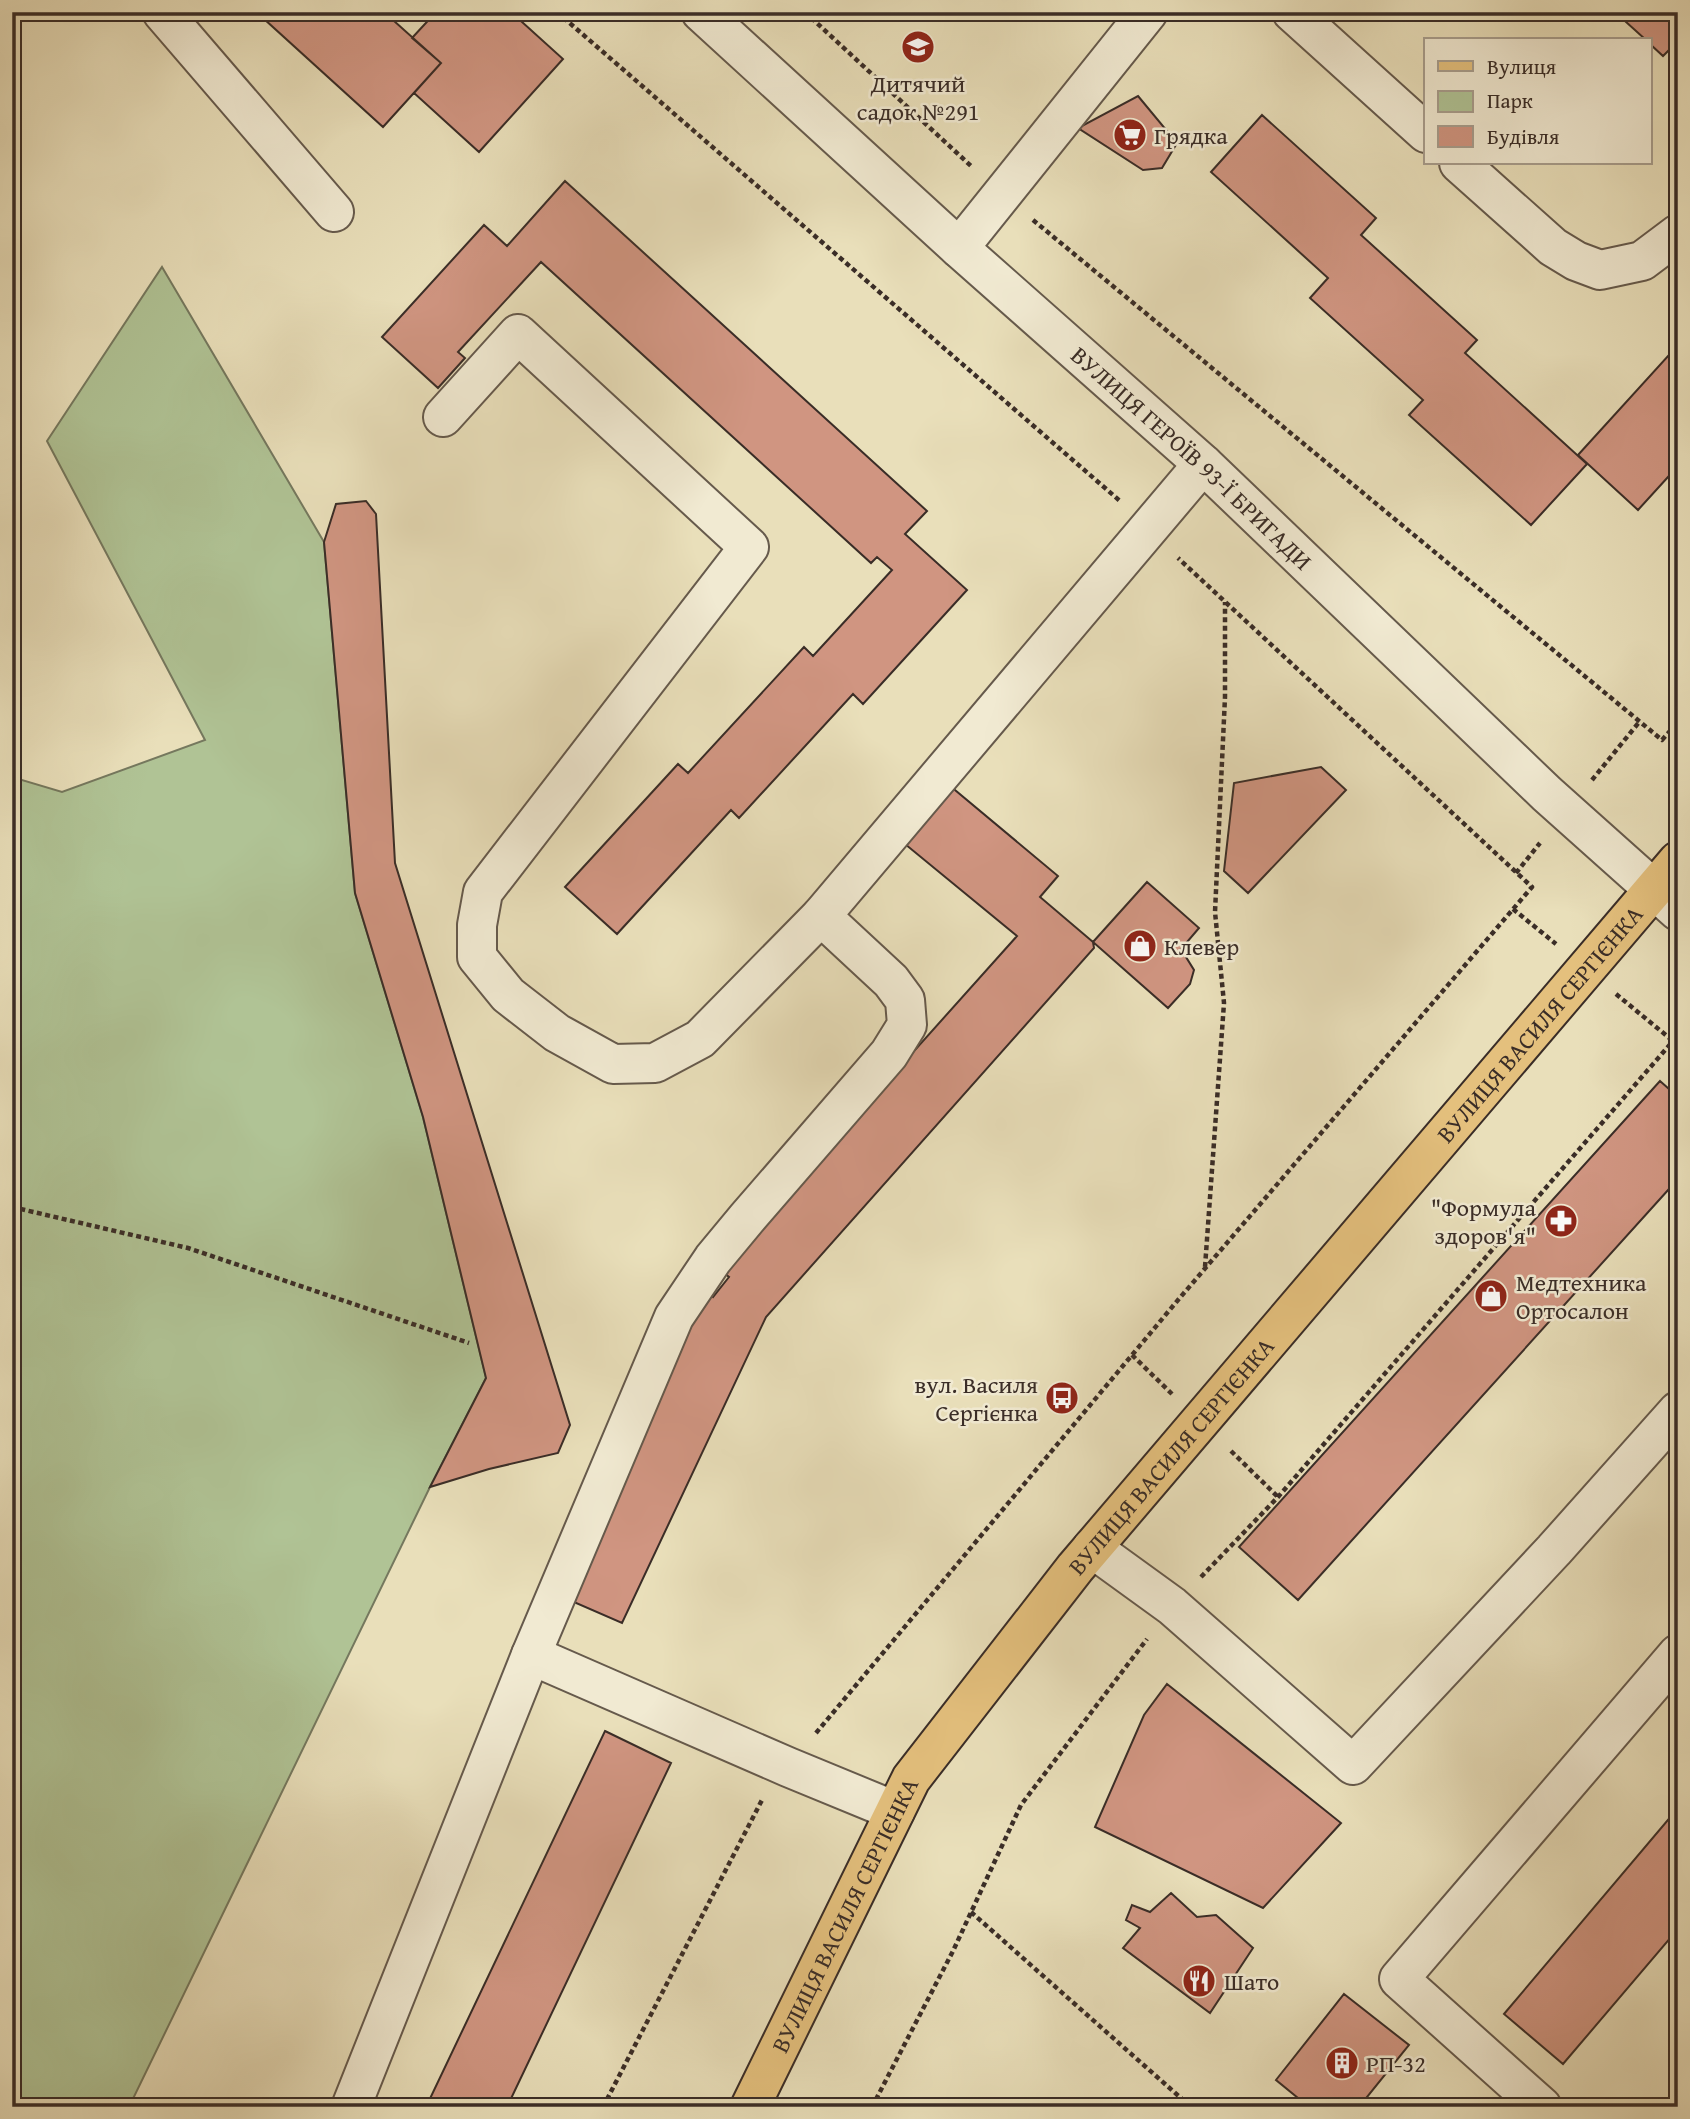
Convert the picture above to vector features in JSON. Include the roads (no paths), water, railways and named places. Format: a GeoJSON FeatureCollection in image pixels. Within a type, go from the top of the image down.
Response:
{"type":"FeatureCollection","features":[{"type":"Feature","properties":{"kind":"main road","name":"ВУЛИЦЯ ВАСИЛЯ СЕРГІЄНКА"},"geometry":{"type":"LineString","coordinates":[[750,2107],[911,1779],[1092,1548],[1669,887]]}},
{"type":"Feature","properties":{"kind":"street"},"geometry":{"type":"LineString","coordinates":[[162,12],[334,212]]}},
{"type":"Feature","properties":{"kind":"street","name":"ВУЛИЦЯ ГЕРОЇВ 93-Ї БРИГАДИ"},"geometry":{"type":"LineString","coordinates":[[701,12],[1203,464],[1547,794],[1669,887]]}},
{"type":"Feature","properties":{"kind":"street"},"geometry":{"type":"LineString","coordinates":[[960,248],[1148,12]]}},
{"type":"Feature","properties":{"kind":"street"},"geometry":{"type":"LineString","coordinates":[[1292,12],[1424,131]]}},
{"type":"Feature","properties":{"kind":"street"},"geometry":{"type":"LineString","coordinates":[[1460,164],[1553,247],[1576,261],[1600,270],[1642,261],[1678,234]]}},
{"type":"Feature","properties":{"kind":"street"},"geometry":{"type":"LineString","coordinates":[[443,417],[518,334],[749,547],[483,891],[477,925],[477,957],[508,995],[557,1033],[613,1064],[655,1063],[700,1039],[821,916],[1203,464]]}},
{"type":"Feature","properties":{"kind":"street"},"geometry":{"type":"LineString","coordinates":[[351,2107],[531,1655],[674,1317],[713,1259],[888,1054],[907,1025],[905,1000],[891,981],[821,916]]}},
{"type":"Feature","properties":{"kind":"street"},"geometry":{"type":"LineString","coordinates":[[1092,1548],[1172,1606],[1353,1765],[1554,1550],[1678,1411]]}},
{"type":"Feature","properties":{"kind":"street"},"geometry":{"type":"LineString","coordinates":[[1542,2107],[1399,1979],[1678,1654]]}},
{"type":"Feature","properties":{"kind":"street"},"geometry":{"type":"LineString","coordinates":[[531,1655],[895,1811]]}},
{"type":"Feature","properties":{"kind":"place","name":"Дитячий садок №291"},"geometry":{"type":"Point","coordinates":[918,47]}},
{"type":"Feature","properties":{"kind":"place","name":"Грядка"},"geometry":{"type":"Point","coordinates":[1130,135]}},
{"type":"Feature","properties":{"kind":"place","name":"Клевер"},"geometry":{"type":"Point","coordinates":[1140,946]}},
{"type":"Feature","properties":{"kind":"place","name":"\"Формула здоров'я\""},"geometry":{"type":"Point","coordinates":[1561,1221]}},
{"type":"Feature","properties":{"kind":"place","name":"Медтехника Ортосалон"},"geometry":{"type":"Point","coordinates":[1491,1296]}},
{"type":"Feature","properties":{"kind":"place","name":"вул. Василя Сергієнка"},"geometry":{"type":"Point","coordinates":[1062,1398]}},
{"type":"Feature","properties":{"kind":"place","name":"Шато"},"geometry":{"type":"Point","coordinates":[1199,1981]}},
{"type":"Feature","properties":{"kind":"place","name":"РП-32"},"geometry":{"type":"Point","coordinates":[1342,2063]}}]}
